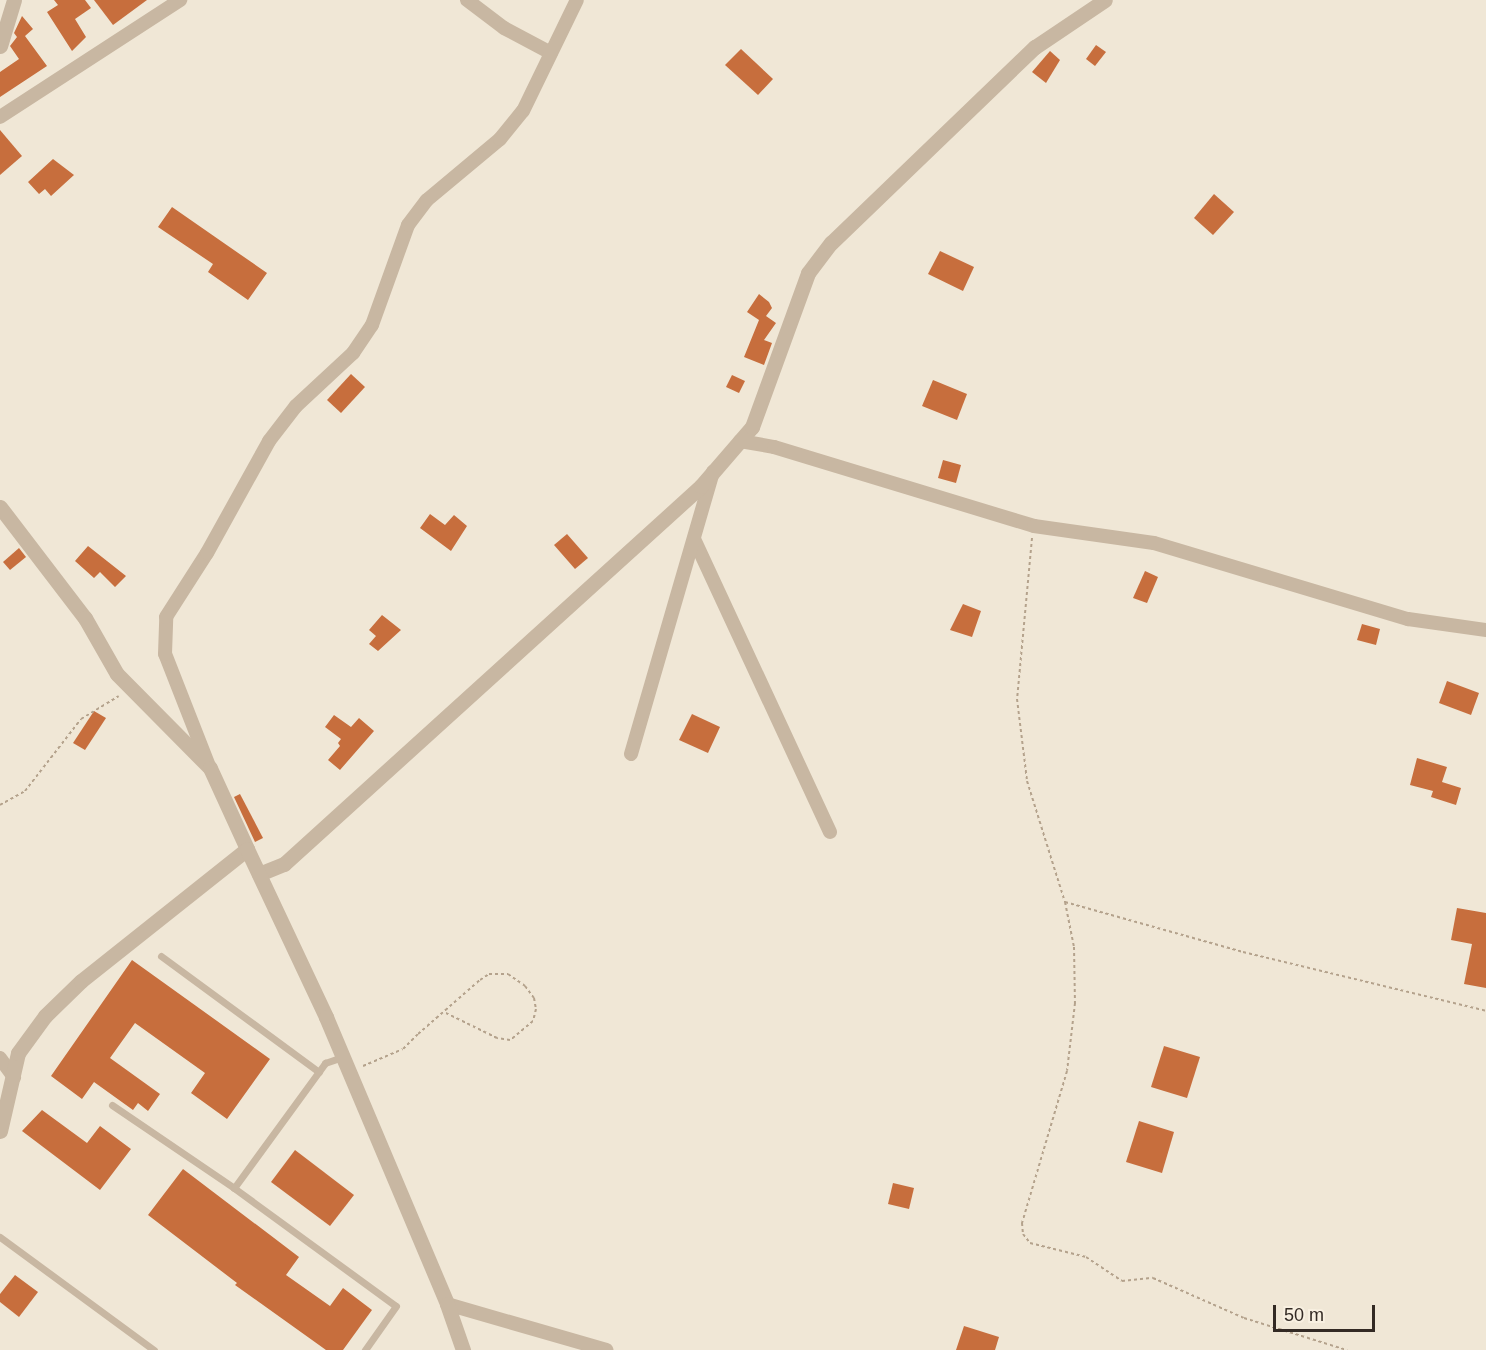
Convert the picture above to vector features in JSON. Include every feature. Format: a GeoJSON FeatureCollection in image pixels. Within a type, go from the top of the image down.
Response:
{"type":"FeatureCollection","features":[{"type":"Feature","properties":{"kind":"street"},"geometry":{"type":"LineString","coordinates":[[0,45],[14,0]]}},
{"type":"Feature","properties":{"kind":"street"},"geometry":{"type":"LineString","coordinates":[[0,117],[180,0]]}},
{"type":"Feature","properties":{"kind":"street"},"geometry":{"type":"LineString","coordinates":[[467,0],[504,28],[551,53]]}},
{"type":"Feature","properties":{"kind":"street"},"geometry":{"type":"LineString","coordinates":[[259,874],[284,864],[713,472],[752,428],[808,273],[831,243],[1035,47],[1105,0]]}},
{"type":"Feature","properties":{"kind":"street"},"geometry":{"type":"LineString","coordinates":[[463,1350],[447,1304],[346,1064],[210,768],[165,654],[166,617],[207,553],[269,441],[296,406],[353,353],[372,325],[408,225],[427,200],[500,139],[523,111],[574,1]]}},
{"type":"Feature","properties":{"kind":"street"},"geometry":{"type":"LineString","coordinates":[[740,441],[774,447],[1034,526],[1154,543],[1408,619],[1486,630]]}},
{"type":"Feature","properties":{"kind":"street"},"geometry":{"type":"LineString","coordinates":[[631,754],[713,472]]}},
{"type":"Feature","properties":{"kind":"street"},"geometry":{"type":"LineString","coordinates":[[0,507],[85,618],[117,674],[210,768]]}},
{"type":"Feature","properties":{"kind":"street"},"geometry":{"type":"LineString","coordinates":[[694,539],[830,832]]}},
{"type":"Feature","properties":{"kind":"street"},"geometry":{"type":"LineString","coordinates":[[0,1131],[18,1053],[45,1016],[81,981],[248,849]]}},
{"type":"Feature","properties":{"kind":"street"},"geometry":{"type":"LineString","coordinates":[[0,1058],[14,1077]]}},
{"type":"Feature","properties":{"kind":"street"},"geometry":{"type":"LineString","coordinates":[[447,1304],[606,1350]]}},
{"type":"Feature","properties":{"kind":"lane"},"geometry":{"type":"LineString","coordinates":[[161,956],[319,1072]]}},
{"type":"Feature","properties":{"kind":"lane"},"geometry":{"type":"LineString","coordinates":[[234,1188],[326,1063],[346,1064]]}},
{"type":"Feature","properties":{"kind":"lane"},"geometry":{"type":"LineString","coordinates":[[112,1105],[234,1188],[396,1306],[365,1350]]}},
{"type":"Feature","properties":{"kind":"lane"},"geometry":{"type":"LineString","coordinates":[[0,1238],[154,1350]]}},
{"type":"Feature","properties":{"kind":"path"},"geometry":{"type":"LineString","coordinates":[[1034,526],[1017,699],[1027,781],[1065,902],[1074,947],[1075,1003],[1067,1071],[1023,1223],[1023,1234],[1030,1243],[1086,1257],[1122,1281],[1153,1278],[1244,1318],[1347,1350]]}},
{"type":"Feature","properties":{"kind":"path"},"geometry":{"type":"LineString","coordinates":[[0,805],[25,791],[81,719],[109,700],[134,690]]}},
{"type":"Feature","properties":{"kind":"path"},"geometry":{"type":"LineString","coordinates":[[1065,902],[1243,952],[1486,1011]]}},
{"type":"Feature","properties":{"kind":"path"},"geometry":{"type":"LineString","coordinates":[[346,1064],[403,1049],[444,1012],[480,980],[499,971],[525,987],[534,998],[536,1009],[533,1021],[510,1040],[497,1038],[444,1012]]}},
{"type":"Feature","properties":{"kind":"building"},"geometry":{"type":"Polygon","coordinates":[[[54,0],[85,0],[91,8],[75,19],[86,37],[72,51],[47,12],[58,5],[54,0]]]}},
{"type":"Feature","properties":{"kind":"building"},"geometry":{"type":"Polygon","coordinates":[[[94,0],[147,0],[113,25],[94,0]]]}},
{"type":"Feature","properties":{"kind":"building"},"geometry":{"type":"Polygon","coordinates":[[[22,16],[33,29],[25,36],[47,66],[0,97],[0,72],[19,59],[10,46],[17,37],[14,33],[22,16]]]}},
{"type":"Feature","properties":{"kind":"building"},"geometry":{"type":"Polygon","coordinates":[[[1096,45],[1106,52],[1095,66],[1086,59],[1096,45]]]}},
{"type":"Feature","properties":{"kind":"building"},"geometry":{"type":"Polygon","coordinates":[[[741,49],[773,79],[758,95],[725,65],[741,49]]]}},
{"type":"Feature","properties":{"kind":"building"},"geometry":{"type":"Polygon","coordinates":[[[1050,51],[1060,60],[1046,83],[1032,72],[1050,51]]]}},
{"type":"Feature","properties":{"kind":"building"},"geometry":{"type":"Polygon","coordinates":[[[0,130],[22,156],[0,175],[0,130]]]}},
{"type":"Feature","properties":{"kind":"building"},"geometry":{"type":"Polygon","coordinates":[[[53,159],[74,175],[51,196],[45,189],[39,194],[28,182],[53,159]]]}},
{"type":"Feature","properties":{"kind":"building"},"geometry":{"type":"Polygon","coordinates":[[[1214,194],[1234,212],[1213,235],[1194,218],[1214,194]]]}},
{"type":"Feature","properties":{"kind":"building"},"geometry":{"type":"Polygon","coordinates":[[[172,207],[267,273],[248,300],[208,272],[213,264],[158,227],[172,207]]]}},
{"type":"Feature","properties":{"kind":"building"},"geometry":{"type":"Polygon","coordinates":[[[940,251],[974,267],[963,291],[928,274],[940,251]]]}},
{"type":"Feature","properties":{"kind":"building"},"geometry":{"type":"Polygon","coordinates":[[[759,294],[769,302],[772,308],[766,316],[776,323],[764,340],[772,343],[764,365],[744,357],[759,320],[747,312],[759,294]]]}},
{"type":"Feature","properties":{"kind":"building"},"geometry":{"type":"Polygon","coordinates":[[[351,374],[365,387],[341,413],[327,400],[351,374]]]}},
{"type":"Feature","properties":{"kind":"building"},"geometry":{"type":"Polygon","coordinates":[[[732,375],[745,381],[739,393],[726,387],[732,375]]]}},
{"type":"Feature","properties":{"kind":"building"},"geometry":{"type":"Polygon","coordinates":[[[933,380],[967,394],[957,420],[922,406],[933,380]]]}},
{"type":"Feature","properties":{"kind":"building"},"geometry":{"type":"Polygon","coordinates":[[[943,460],[961,465],[956,483],[938,478],[943,460]]]}},
{"type":"Feature","properties":{"kind":"building"},"geometry":{"type":"Polygon","coordinates":[[[430,514],[445,525],[454,515],[467,526],[451,551],[420,528],[430,514]]]}},
{"type":"Feature","properties":{"kind":"building"},"geometry":{"type":"Polygon","coordinates":[[[567,534],[588,558],[575,569],[554,545],[567,534]]]}},
{"type":"Feature","properties":{"kind":"building"},"geometry":{"type":"Polygon","coordinates":[[[88,546],[126,576],[115,587],[100,572],[94,578],[75,561],[88,546]]]}},
{"type":"Feature","properties":{"kind":"building"},"geometry":{"type":"Polygon","coordinates":[[[19,548],[26,557],[10,570],[3,562],[19,548]]]}},
{"type":"Feature","properties":{"kind":"building"},"geometry":{"type":"Polygon","coordinates":[[[1145,571],[1158,577],[1147,603],[1133,598],[1145,571]]]}},
{"type":"Feature","properties":{"kind":"building"},"geometry":{"type":"Polygon","coordinates":[[[963,604],[981,611],[972,637],[950,630],[963,604]]]}},
{"type":"Feature","properties":{"kind":"building"},"geometry":{"type":"Polygon","coordinates":[[[382,615],[401,630],[378,651],[369,644],[376,636],[369,630],[382,615]]]}},
{"type":"Feature","properties":{"kind":"building"},"geometry":{"type":"Polygon","coordinates":[[[1362,624],[1380,629],[1376,645],[1357,640],[1362,624]]]}},
{"type":"Feature","properties":{"kind":"building"},"geometry":{"type":"Polygon","coordinates":[[[1447,681],[1479,693],[1471,715],[1439,703],[1447,681]]]}},
{"type":"Feature","properties":{"kind":"building"},"geometry":{"type":"Polygon","coordinates":[[[94,711],[106,718],[85,750],[73,743],[94,711]]]}},
{"type":"Feature","properties":{"kind":"building"},"geometry":{"type":"Polygon","coordinates":[[[692,714],[720,727],[708,753],[679,740],[692,714]]]}},
{"type":"Feature","properties":{"kind":"building"},"geometry":{"type":"Polygon","coordinates":[[[334,715],[351,727],[359,718],[374,731],[340,770],[328,760],[340,746],[338,743],[341,739],[325,727],[334,715]]]}},
{"type":"Feature","properties":{"kind":"building"},"geometry":{"type":"Polygon","coordinates":[[[1417,758],[1447,767],[1442,782],[1461,788],[1456,805],[1431,797],[1433,791],[1410,785],[1417,758]]]}},
{"type":"Feature","properties":{"kind":"building"},"geometry":{"type":"Polygon","coordinates":[[[240,794],[263,838],[255,842],[234,797],[240,794]]]}},
{"type":"Feature","properties":{"kind":"building"},"geometry":{"type":"Polygon","coordinates":[[[1457,908],[1486,913],[1486,988],[1464,984],[1472,944],[1451,940],[1457,908]]]}},
{"type":"Feature","properties":{"kind":"building"},"geometry":{"type":"Polygon","coordinates":[[[132,960],[270,1059],[227,1119],[191,1093],[205,1073],[135,1023],[110,1058],[160,1094],[148,1111],[138,1103],[133,1110],[94,1082],[82,1099],[51,1076],[132,960]]]}},
{"type":"Feature","properties":{"kind":"building"},"geometry":{"type":"Polygon","coordinates":[[[1164,1046],[1200,1057],[1187,1098],[1151,1087],[1164,1046]]]}},
{"type":"Feature","properties":{"kind":"building"},"geometry":{"type":"Polygon","coordinates":[[[42,1110],[87,1143],[100,1126],[131,1149],[100,1190],[22,1131],[42,1110]]]}},
{"type":"Feature","properties":{"kind":"building"},"geometry":{"type":"Polygon","coordinates":[[[1139,1121],[1174,1132],[1162,1173],[1126,1162],[1139,1121]]]}},
{"type":"Feature","properties":{"kind":"building"},"geometry":{"type":"Polygon","coordinates":[[[295,1150],[354,1195],[330,1226],[271,1182],[295,1150]]]}},
{"type":"Feature","properties":{"kind":"building"},"geometry":{"type":"Polygon","coordinates":[[[183,1169],[299,1257],[286,1275],[330,1306],[343,1288],[372,1310],[343,1350],[326,1350],[235,1285],[237,1283],[148,1215],[183,1169]]]}},
{"type":"Feature","properties":{"kind":"building"},"geometry":{"type":"Polygon","coordinates":[[[893,1183],[914,1188],[909,1209],[888,1204],[893,1183]]]}},
{"type":"Feature","properties":{"kind":"building"},"geometry":{"type":"Polygon","coordinates":[[[15,1275],[38,1292],[19,1317],[0,1302],[0,1294],[15,1275]]]}},
{"type":"Feature","properties":{"kind":"building"},"geometry":{"type":"Polygon","coordinates":[[[964,1326],[999,1337],[995,1350],[956,1350],[964,1326]]]}}]}
